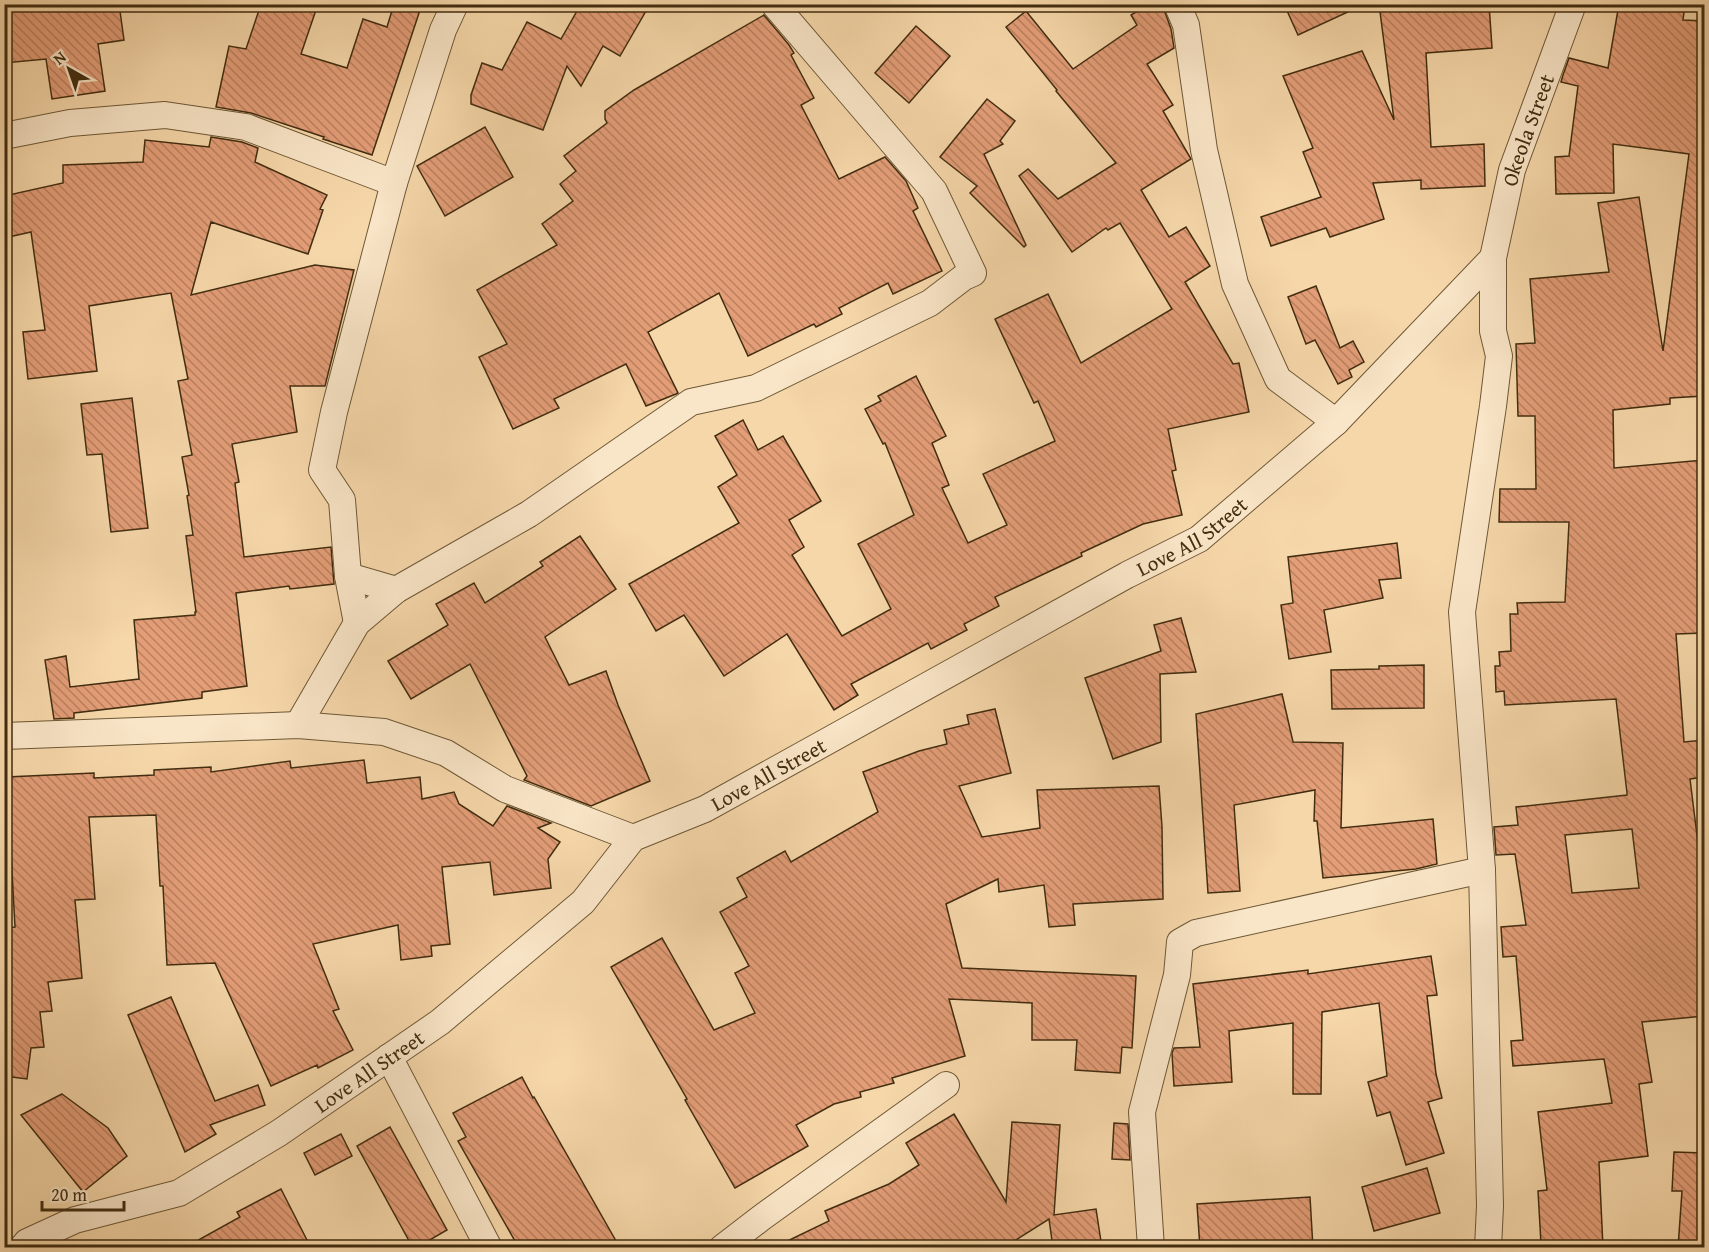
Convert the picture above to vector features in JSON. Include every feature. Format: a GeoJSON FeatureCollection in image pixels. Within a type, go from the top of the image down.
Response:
{"type":"FeatureCollection","features":[{"type":"Feature","properties":{"kind":"street"},"geometry":{"type":"LineString","coordinates":[[357,623],[348,576],[342,500],[322,470],[334,412],[394,183],[443,30],[454,4]]}},
{"type":"Feature","properties":{"kind":"street"},"geometry":{"type":"LineString","coordinates":[[298,725],[357,623],[396,590],[529,513],[691,402],[756,388],[930,303],[964,277],[973,273],[934,190],[774,4]]}},
{"type":"Feature","properties":{"kind":"street"},"geometry":{"type":"LineString","coordinates":[[1178,4],[1186,25],[1204,150],[1235,284],[1278,379],[1336,422]]}},
{"type":"Feature","properties":{"kind":"street","name":"Okeola Street"},"geometry":{"type":"LineString","coordinates":[[1488,1248],[1490,1206],[1482,870],[1462,612],[1494,406],[1499,356],[1492,332],[1493,258],[1512,170],[1573,4]]}},
{"type":"Feature","properties":{"kind":"street"},"geometry":{"type":"LineString","coordinates":[[4,136],[70,123],[165,115],[246,127],[394,183]]}},
{"type":"Feature","properties":{"kind":"street","name":"Love All Street"},"geometry":{"type":"LineString","coordinates":[[22,1248],[27,1242],[75,1221],[179,1192],[279,1133],[440,1022],[583,902],[633,838],[705,809],[1127,575],[1199,539],[1336,422],[1493,258]]}},
{"type":"Feature","properties":{"kind":"street"},"geometry":{"type":"LineString","coordinates":[[348,576],[396,590]]}},
{"type":"Feature","properties":{"kind":"street"},"geometry":{"type":"LineString","coordinates":[[4,736],[298,725],[384,732],[447,753],[505,789],[633,838]]}},
{"type":"Feature","properties":{"kind":"street"},"geometry":{"type":"LineString","coordinates":[[1150,1248],[1142,1112],[1177,975],[1180,942],[1196,933],[1482,870]]}},
{"type":"Feature","properties":{"kind":"street"},"geometry":{"type":"LineString","coordinates":[[389,1057],[489,1248]]}},
{"type":"Feature","properties":{"kind":"street"},"geometry":{"type":"LineString","coordinates":[[722,1248],[946,1085]]}},
{"type":"Feature","properties":{"kind":"building"},"geometry":{"type":"Polygon","coordinates":[[[4,4],[119,4],[124,40],[98,44],[105,91],[52,99],[46,59],[4,63],[4,4]]]}},
{"type":"Feature","properties":{"kind":"building"},"geometry":{"type":"Polygon","coordinates":[[[261,4],[318,4],[301,54],[347,68],[363,19],[387,27],[394,4],[422,4],[372,155],[251,113],[216,107],[229,46],[246,49],[261,4]]]}},
{"type":"Feature","properties":{"kind":"building"},"geometry":{"type":"Polygon","coordinates":[[[581,4],[650,4],[620,56],[603,46],[581,86],[567,66],[543,130],[471,104],[471,95],[482,63],[502,70],[527,22],[561,39],[581,4]]]}},
{"type":"Feature","properties":{"kind":"building"},"geometry":{"type":"Polygon","coordinates":[[[1149,4],[1162,4],[1171,29],[1174,48],[1147,64],[1173,105],[1163,111],[1191,159],[1141,190],[1169,237],[1186,227],[1210,266],[1185,282],[1233,364],[1239,363],[1249,412],[1168,429],[1176,470],[1172,471],[1182,515],[1143,524],[995,597],[999,606],[964,624],[967,630],[931,649],[928,643],[851,684],[858,695],[834,710],[787,634],[724,676],[684,615],[656,631],[629,584],[739,523],[718,487],[737,475],[715,436],[743,420],[758,450],[783,436],[821,501],[789,520],[804,547],[792,555],[842,636],[891,609],[858,544],[914,515],[885,443],[883,444],[865,409],[881,401],[878,396],[916,376],[946,436],[932,443],[949,485],[942,488],[968,543],[1007,525],[983,474],[1055,441],[1038,401],[1034,403],[995,319],[1048,294],[1081,363],[1172,309],[1120,223],[1108,230],[1106,228],[1072,252],[1019,176],[1028,169],[1058,199],[1116,163],[1006,27],[1026,11],[1073,69],[1137,25],[1131,15],[1149,4]]]}},
{"type":"Feature","properties":{"kind":"building"},"geometry":{"type":"Polygon","coordinates":[[[1284,4],[1365,4],[1298,35],[1284,4]]]}},
{"type":"Feature","properties":{"kind":"building"},"geometry":{"type":"Polygon","coordinates":[[[1379,4],[1489,4],[1492,48],[1426,53],[1431,147],[1484,144],[1485,186],[1421,189],[1421,180],[1373,183],[1384,219],[1330,237],[1326,228],[1271,246],[1261,217],[1321,197],[1303,152],[1313,148],[1283,76],[1362,51],[1394,120],[1379,4]]]}},
{"type":"Feature","properties":{"kind":"building"},"geometry":{"type":"Polygon","coordinates":[[[1619,4],[1685,4],[1683,20],[1704,21],[1704,396],[1670,398],[1670,404],[1613,410],[1614,468],[1704,460],[1704,633],[1676,634],[1684,742],[1704,740],[1704,777],[1690,779],[1704,892],[1704,1016],[1642,1022],[1652,1082],[1639,1084],[1648,1156],[1599,1162],[1603,1248],[1558,1248],[1558,1243],[1541,1244],[1538,1191],[1547,1190],[1538,1112],[1612,1103],[1604,1059],[1513,1066],[1511,1041],[1523,1040],[1516,956],[1503,957],[1501,927],[1526,925],[1515,854],[1496,855],[1494,827],[1518,825],[1516,807],[1627,795],[1627,793],[1616,699],[1505,705],[1504,691],[1496,692],[1495,666],[1500,666],[1499,652],[1511,651],[1510,614],[1518,614],[1517,603],[1565,602],[1569,522],[1499,522],[1500,489],[1536,489],[1535,416],[1518,416],[1516,344],[1535,343],[1530,279],[1609,272],[1598,203],[1639,197],[1663,351],[1689,154],[1613,144],[1614,193],[1556,194],[1555,157],[1569,156],[1578,86],[1561,82],[1569,58],[1608,68],[1619,4]],[[1632,829],[1565,835],[1572,893],[1639,888],[1632,829]]]}},
{"type":"Feature","properties":{"kind":"building"},"geometry":{"type":"Polygon","coordinates":[[[764,15],[794,53],[791,55],[814,98],[801,105],[839,179],[885,157],[906,181],[918,208],[913,211],[942,271],[893,294],[888,283],[839,308],[842,314],[816,327],[814,324],[748,356],[719,293],[648,332],[678,393],[646,406],[626,364],[554,399],[559,408],[513,429],[479,357],[507,344],[477,290],[557,245],[542,224],[573,201],[560,184],[576,171],[564,156],[607,123],[605,111],[634,90],[764,15]]]}},
{"type":"Feature","properties":{"kind":"building"},"geometry":{"type":"Polygon","coordinates":[[[916,26],[950,56],[909,103],[875,73],[916,26]]]}},
{"type":"Feature","properties":{"kind":"building"},"geometry":{"type":"Polygon","coordinates":[[[987,99],[1015,121],[1000,141],[1003,144],[984,154],[1026,245],[1024,247],[970,193],[977,186],[940,157],[987,99]]]}},
{"type":"Feature","properties":{"kind":"building"},"geometry":{"type":"Polygon","coordinates":[[[485,127],[513,177],[445,216],[417,166],[485,127]]]}},
{"type":"Feature","properties":{"kind":"building"},"geometry":{"type":"Polygon","coordinates":[[[211,137],[242,142],[258,148],[255,162],[327,195],[320,209],[323,210],[308,254],[211,222],[191,295],[315,265],[354,270],[325,386],[290,386],[297,432],[232,444],[239,482],[235,483],[244,557],[331,547],[334,584],[290,589],[289,586],[236,593],[247,686],[202,692],[202,698],[74,713],[74,718],[54,719],[45,660],[66,656],[70,687],[139,679],[134,620],[195,615],[186,536],[193,535],[182,457],[192,455],[178,381],[188,379],[171,293],[89,306],[97,371],[28,379],[23,332],[45,330],[31,232],[4,238],[4,196],[63,183],[63,165],[143,162],[145,140],[209,147],[211,137]]]}},
{"type":"Feature","properties":{"kind":"building"},"geometry":{"type":"Polygon","coordinates":[[[1316,286],[1340,348],[1353,341],[1364,362],[1349,370],[1352,377],[1338,384],[1315,340],[1306,344],[1288,297],[1316,286]]]}},
{"type":"Feature","properties":{"kind":"building"},"geometry":{"type":"Polygon","coordinates":[[[132,398],[148,528],[111,532],[102,454],[87,455],[81,404],[132,398]]]}},
{"type":"Feature","properties":{"kind":"building"},"geometry":{"type":"Polygon","coordinates":[[[580,536],[616,589],[545,637],[569,685],[606,671],[650,781],[591,806],[524,780],[527,776],[470,664],[411,699],[388,661],[448,625],[436,604],[474,583],[485,603],[543,566],[540,562],[580,536]]]}},
{"type":"Feature","properties":{"kind":"building"},"geometry":{"type":"Polygon","coordinates":[[[1397,543],[1401,578],[1379,580],[1383,598],[1324,610],[1331,652],[1289,659],[1281,605],[1293,603],[1288,557],[1397,543]]]}},
{"type":"Feature","properties":{"kind":"building"},"geometry":{"type":"Polygon","coordinates":[[[1181,618],[1196,672],[1160,674],[1161,742],[1113,759],[1085,678],[1161,651],[1154,625],[1181,618]]]}},
{"type":"Feature","properties":{"kind":"building"},"geometry":{"type":"Polygon","coordinates":[[[1424,665],[1424,708],[1332,709],[1331,670],[1424,665]]]}},
{"type":"Feature","properties":{"kind":"building"},"geometry":{"type":"Polygon","coordinates":[[[1282,694],[1293,742],[1343,743],[1341,828],[1433,819],[1437,864],[1416,869],[1323,878],[1317,821],[1314,821],[1315,790],[1234,805],[1240,891],[1208,893],[1196,714],[1282,694]]]}},
{"type":"Feature","properties":{"kind":"building"},"geometry":{"type":"Polygon","coordinates":[[[995,709],[1011,773],[959,786],[982,837],[1040,828],[1037,790],[1159,786],[1163,899],[1073,904],[1075,925],[1049,927],[1044,885],[999,892],[998,879],[946,904],[962,968],[1136,976],[1132,1048],[1122,1047],[1120,1073],[1075,1070],[1077,1040],[1032,1040],[1032,1003],[949,999],[965,1056],[892,1078],[894,1083],[860,1092],[861,1097],[834,1104],[796,1125],[808,1146],[735,1188],[611,967],[662,938],[714,1030],[755,1013],[735,973],[749,966],[720,912],[747,897],[737,878],[785,851],[791,862],[878,812],[863,772],[919,751],[947,744],[944,730],[969,724],[967,715],[995,709]]]}},
{"type":"Feature","properties":{"kind":"building"},"geometry":{"type":"Polygon","coordinates":[[[364,760],[367,783],[420,777],[422,799],[454,792],[459,804],[493,826],[507,806],[551,823],[538,828],[560,842],[548,859],[551,888],[494,895],[490,862],[442,867],[450,944],[431,946],[432,956],[401,960],[398,925],[313,944],[339,1009],[333,1011],[353,1050],[318,1068],[317,1065],[271,1086],[215,963],[167,965],[156,815],[89,817],[95,899],[75,900],[82,978],[48,982],[52,1011],[40,1012],[44,1047],[31,1048],[27,1079],[4,1076],[4,928],[15,927],[7,777],[94,773],[94,778],[154,775],[154,770],[211,767],[211,772],[290,761],[291,768],[364,760]]]}},
{"type":"Feature","properties":{"kind":"building"},"geometry":{"type":"Polygon","coordinates":[[[1431,956],[1437,995],[1427,996],[1436,1074],[1442,1098],[1428,1102],[1444,1153],[1406,1165],[1390,1112],[1377,1116],[1368,1082],[1387,1076],[1379,1003],[1322,1012],[1321,1094],[1293,1094],[1293,1023],[1229,1031],[1232,1082],[1174,1086],[1172,1053],[1174,1048],[1200,1047],[1193,984],[1308,970],[1308,974],[1431,956]]]}},
{"type":"Feature","properties":{"kind":"building"},"geometry":{"type":"Polygon","coordinates":[[[171,997],[215,1101],[258,1085],[265,1105],[210,1125],[216,1134],[185,1152],[128,1015],[171,997]]]}},
{"type":"Feature","properties":{"kind":"building"},"geometry":{"type":"Polygon","coordinates":[[[522,1077],[620,1248],[519,1248],[458,1141],[466,1137],[453,1113],[522,1077]]]}},
{"type":"Feature","properties":{"kind":"building"},"geometry":{"type":"Polygon","coordinates":[[[62,1094],[108,1128],[127,1156],[83,1192],[21,1115],[62,1094]]]}},
{"type":"Feature","properties":{"kind":"building"},"geometry":{"type":"Polygon","coordinates":[[[954,1114],[1006,1202],[1012,1122],[1060,1125],[1054,1215],[1096,1209],[1102,1248],[1053,1248],[1049,1219],[1003,1248],[773,1248],[829,1221],[825,1211],[889,1184],[919,1165],[906,1143],[954,1114]]]}},
{"type":"Feature","properties":{"kind":"building"},"geometry":{"type":"Polygon","coordinates":[[[1114,1123],[1128,1124],[1130,1160],[1112,1159],[1114,1123]]]}},
{"type":"Feature","properties":{"kind":"building"},"geometry":{"type":"Polygon","coordinates":[[[390,1127],[447,1230],[416,1248],[413,1248],[357,1146],[390,1127]]]}},
{"type":"Feature","properties":{"kind":"building"},"geometry":{"type":"Polygon","coordinates":[[[341,1134],[352,1156],[315,1175],[304,1153],[341,1134]]]}},
{"type":"Feature","properties":{"kind":"building"},"geometry":{"type":"Polygon","coordinates":[[[1674,1152],[1704,1153],[1704,1248],[1678,1248],[1682,1191],[1672,1191],[1674,1152]]]}},
{"type":"Feature","properties":{"kind":"building"},"geometry":{"type":"Polygon","coordinates":[[[1427,1168],[1440,1213],[1374,1231],[1362,1187],[1427,1168]]]}},
{"type":"Feature","properties":{"kind":"building"},"geometry":{"type":"Polygon","coordinates":[[[281,1189],[311,1248],[184,1248],[240,1217],[237,1212],[281,1189]]]}},
{"type":"Feature","properties":{"kind":"building"},"geometry":{"type":"Polygon","coordinates":[[[1310,1197],[1313,1248],[1200,1248],[1197,1204],[1310,1197]]]}}]}
